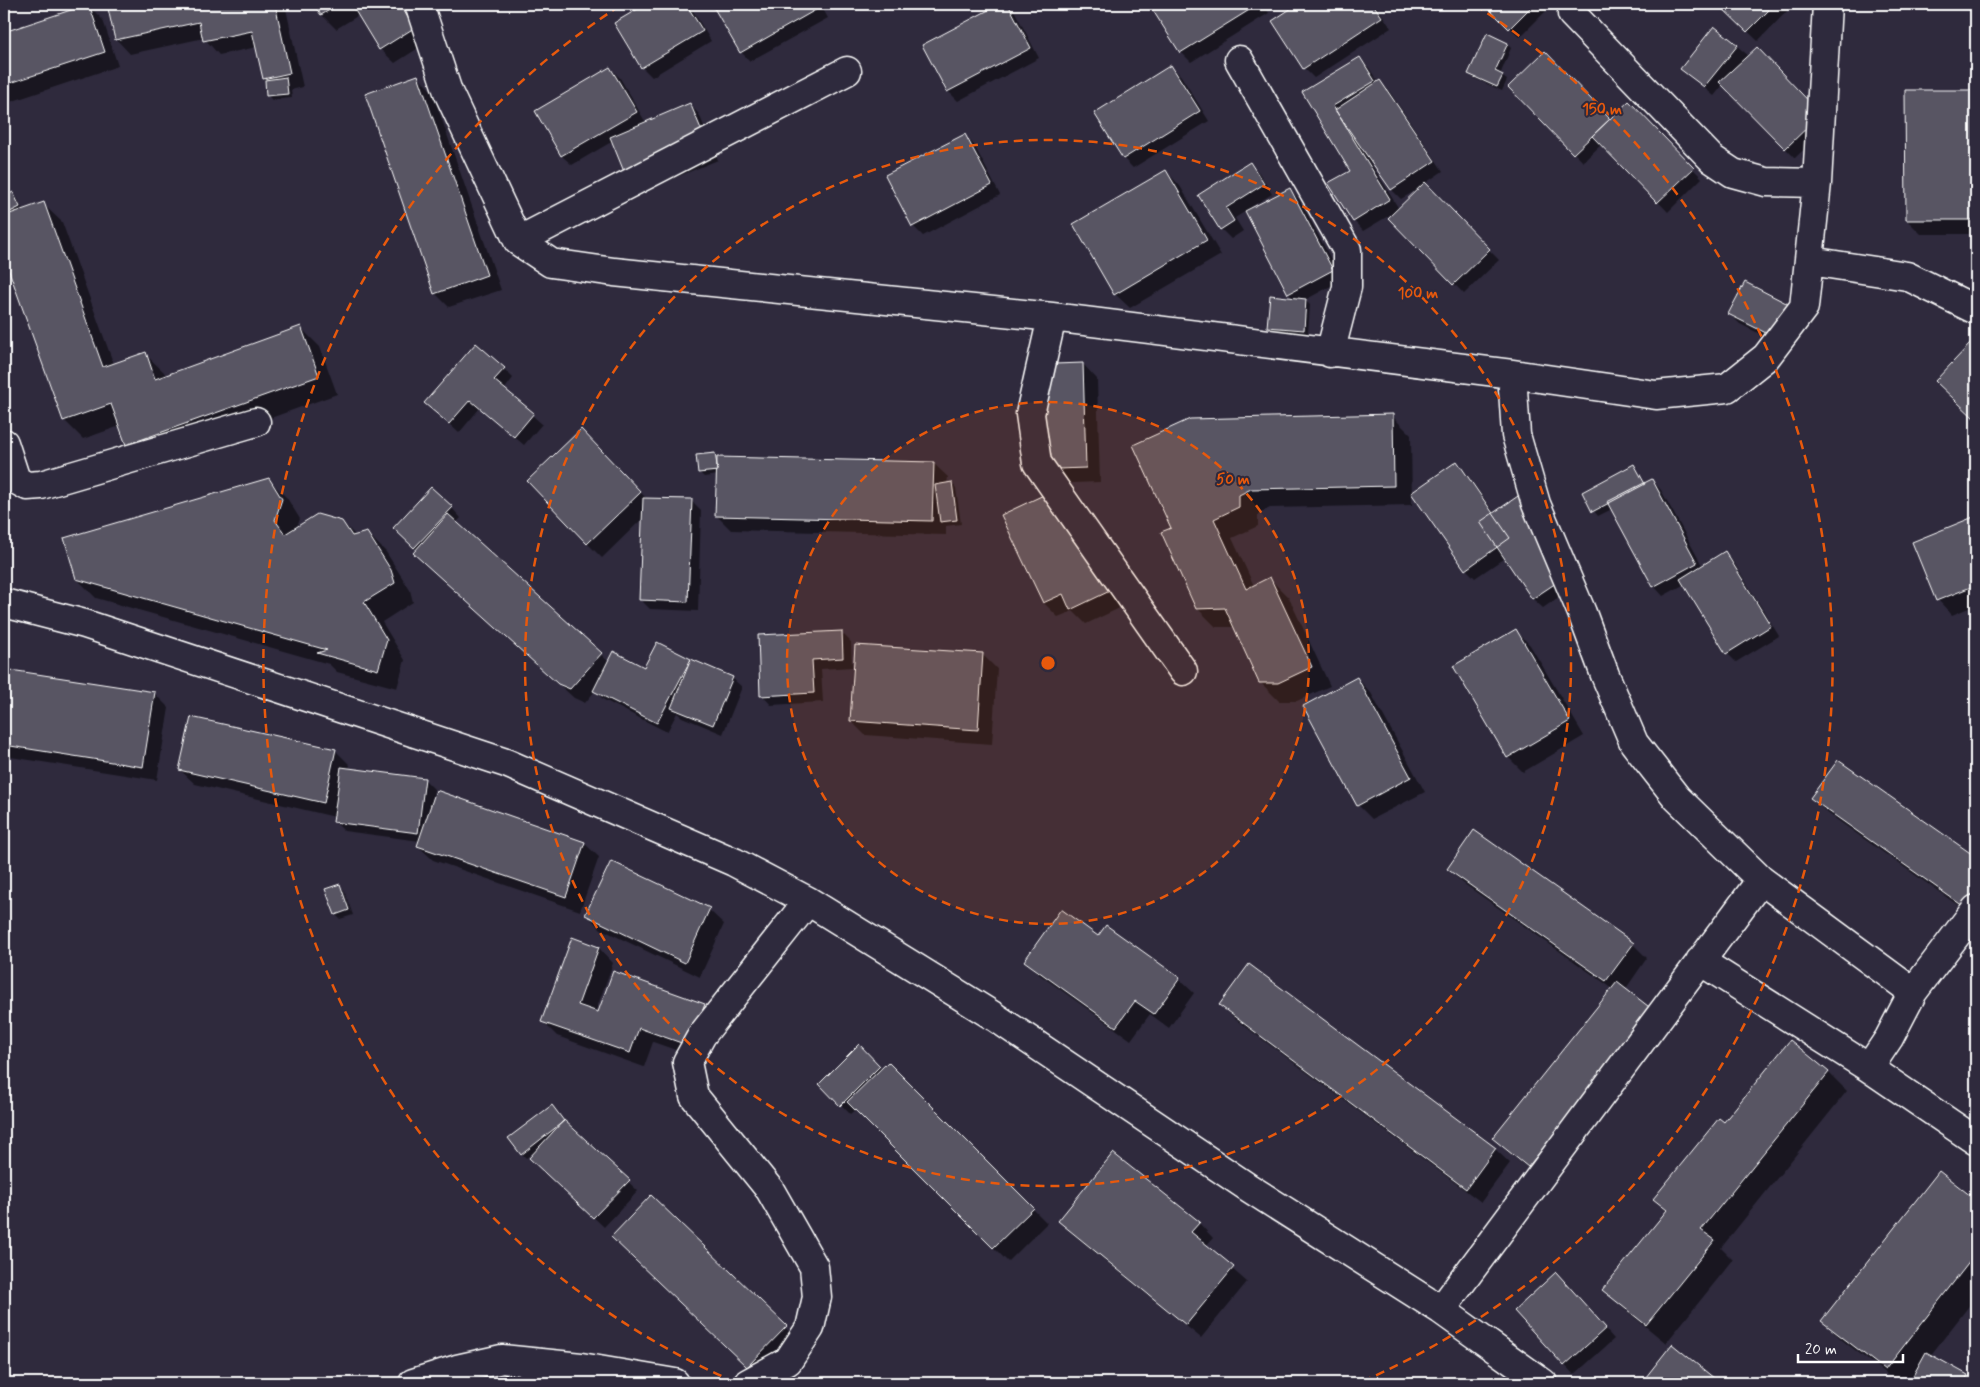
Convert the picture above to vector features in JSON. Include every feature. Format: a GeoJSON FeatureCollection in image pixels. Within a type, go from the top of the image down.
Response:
{"type":"FeatureCollection","features":[{"type":"Feature","properties":{"kind":"street"},"geometry":{"type":"LineString","coordinates":[[419,4],[448,92],[518,241],[551,263],[614,272],[1052,317],[1330,353],[1512,374],[1656,395],[1727,388],[1766,357],[1804,307],[1817,183],[1827,4]]}},
{"type":"Feature","properties":{"kind":"street"},"geometry":{"type":"LineString","coordinates":[[1572,14],[1712,159],[1733,173],[1766,182],[1817,183]]}},
{"type":"Feature","properties":{"kind":"street"},"geometry":{"type":"LineString","coordinates":[[1239,60],[1347,250],[1347,287],[1330,353]]}},
{"type":"Feature","properties":{"kind":"street"},"geometry":{"type":"LineString","coordinates":[[518,241],[847,71]]}},
{"type":"Feature","properties":{"kind":"street"},"geometry":{"type":"LineString","coordinates":[[1810,261],[1907,276],[1976,310]]}},
{"type":"Feature","properties":{"kind":"street"},"geometry":{"type":"LineString","coordinates":[[1052,317],[1030,414],[1037,463],[1183,671]]}},
{"type":"Feature","properties":{"kind":"street"},"geometry":{"type":"LineString","coordinates":[[1512,374],[1516,435],[1536,504],[1582,613],[1605,676],[1634,742],[1677,798],[1761,880],[1913,992]]}},
{"type":"Feature","properties":{"kind":"street"},"geometry":{"type":"LineString","coordinates":[[4,443],[16,480],[27,486],[41,485],[256,422]]}},
{"type":"Feature","properties":{"kind":"street"},"geometry":{"type":"LineString","coordinates":[[4,603],[85,624],[506,763],[734,862],[808,901],[995,1017],[1248,1188],[1441,1310],[1544,1383]]}},
{"type":"Feature","properties":{"kind":"street"},"geometry":{"type":"LineString","coordinates":[[1441,1310],[1761,880]]}},
{"type":"Feature","properties":{"kind":"street"},"geometry":{"type":"LineString","coordinates":[[748,1383],[788,1361],[810,1328],[817,1297],[814,1266],[770,1190],[694,1096],[687,1062],[702,1035],[808,901]]}},
{"type":"Feature","properties":{"kind":"street"},"geometry":{"type":"LineString","coordinates":[[1869,1068],[1913,992],[1976,910]]}},
{"type":"Feature","properties":{"kind":"street"},"geometry":{"type":"LineString","coordinates":[[1700,961],[1869,1068],[1976,1141]]}},
{"type":"Feature","properties":{"kind":"street"},"geometry":{"type":"LineString","coordinates":[[413,1383],[457,1369],[502,1359],[581,1367],[675,1383]]}},
{"type":"Feature","properties":{"kind":"building"},"geometry":{"type":"Polygon","coordinates":[[[89,4],[105,52],[4,85],[4,32],[89,4]]]}},
{"type":"Feature","properties":{"kind":"building"},"geometry":{"type":"Polygon","coordinates":[[[107,4],[275,4],[290,73],[263,79],[252,31],[203,41],[199,22],[115,40],[107,4]]]}},
{"type":"Feature","properties":{"kind":"building"},"geometry":{"type":"Polygon","coordinates":[[[313,4],[340,4],[321,15],[313,4]]]}},
{"type":"Feature","properties":{"kind":"building"},"geometry":{"type":"Polygon","coordinates":[[[351,4],[400,4],[414,28],[379,50],[351,4]]]}},
{"type":"Feature","properties":{"kind":"building"},"geometry":{"type":"Polygon","coordinates":[[[646,4],[686,4],[703,31],[641,68],[614,23],[646,4]]]}},
{"type":"Feature","properties":{"kind":"building"},"geometry":{"type":"Polygon","coordinates":[[[722,4],[817,4],[819,8],[740,53],[714,8],[722,4]]]}},
{"type":"Feature","properties":{"kind":"building"},"geometry":{"type":"Polygon","coordinates":[[[1000,4],[1008,4],[1031,48],[947,92],[922,45],[1000,4]]]}},
{"type":"Feature","properties":{"kind":"building"},"geometry":{"type":"Polygon","coordinates":[[[1161,4],[1259,4],[1180,53],[1152,9],[1161,4]]]}},
{"type":"Feature","properties":{"kind":"building"},"geometry":{"type":"Polygon","coordinates":[[[1298,4],[1373,4],[1382,17],[1303,69],[1272,21],[1298,4]]]}},
{"type":"Feature","properties":{"kind":"building"},"geometry":{"type":"Polygon","coordinates":[[[1484,4],[1534,4],[1509,29],[1484,4]]]}},
{"type":"Feature","properties":{"kind":"building"},"geometry":{"type":"Polygon","coordinates":[[[1718,4],[1775,4],[1747,32],[1718,4]]]}},
{"type":"Feature","properties":{"kind":"building"},"geometry":{"type":"Polygon","coordinates":[[[1714,26],[1738,45],[1704,87],[1680,69],[1714,26]]]}},
{"type":"Feature","properties":{"kind":"building"},"geometry":{"type":"Polygon","coordinates":[[[1487,33],[1508,43],[1495,71],[1503,75],[1497,87],[1468,74],[1487,33]]]}},
{"type":"Feature","properties":{"kind":"building"},"geometry":{"type":"Polygon","coordinates":[[[1757,47],[1821,114],[1785,149],[1719,82],[1757,47]]]}},
{"type":"Feature","properties":{"kind":"building"},"geometry":{"type":"Polygon","coordinates":[[[1545,51],[1610,119],[1573,154],[1508,87],[1545,51]]]}},
{"type":"Feature","properties":{"kind":"building"},"geometry":{"type":"Polygon","coordinates":[[[1360,57],[1375,81],[1333,106],[1390,199],[1353,222],[1328,183],[1350,171],[1302,92],[1360,57]]]}},
{"type":"Feature","properties":{"kind":"building"},"geometry":{"type":"Polygon","coordinates":[[[1171,65],[1200,111],[1123,159],[1094,113],[1171,65]]]}},
{"type":"Feature","properties":{"kind":"building"},"geometry":{"type":"Polygon","coordinates":[[[610,67],[637,112],[561,156],[535,111],[610,67]]]}},
{"type":"Feature","properties":{"kind":"building"},"geometry":{"type":"Polygon","coordinates":[[[418,75],[487,275],[434,294],[365,94],[418,75]]]}},
{"type":"Feature","properties":{"kind":"building"},"geometry":{"type":"Polygon","coordinates":[[[286,77],[288,94],[266,96],[265,80],[286,77]]]}},
{"type":"Feature","properties":{"kind":"building"},"geometry":{"type":"Polygon","coordinates":[[[1380,80],[1435,161],[1391,190],[1335,110],[1380,80]]]}},
{"type":"Feature","properties":{"kind":"building"},"geometry":{"type":"Polygon","coordinates":[[[1905,90],[1976,90],[1976,220],[1906,220],[1905,90]]]}},
{"type":"Feature","properties":{"kind":"building"},"geometry":{"type":"Polygon","coordinates":[[[1629,101],[1694,168],[1657,203],[1592,136],[1629,101]]]}},
{"type":"Feature","properties":{"kind":"building"},"geometry":{"type":"Polygon","coordinates":[[[690,103],[710,150],[629,184],[610,137],[690,103]]]}},
{"type":"Feature","properties":{"kind":"building"},"geometry":{"type":"Polygon","coordinates":[[[965,134],[992,185],[912,227],[885,175],[965,134]]]}},
{"type":"Feature","properties":{"kind":"building"},"geometry":{"type":"Polygon","coordinates":[[[1250,162],[1264,184],[1226,208],[1234,221],[1220,230],[1198,195],[1250,162]]]}},
{"type":"Feature","properties":{"kind":"building"},"geometry":{"type":"Polygon","coordinates":[[[1166,170],[1207,240],[1114,295],[1073,224],[1166,170]]]}},
{"type":"Feature","properties":{"kind":"building"},"geometry":{"type":"Polygon","coordinates":[[[1425,182],[1490,249],[1453,285],[1388,218],[1425,182]]]}},
{"type":"Feature","properties":{"kind":"building"},"geometry":{"type":"Polygon","coordinates":[[[1290,188],[1333,270],[1288,294],[1245,211],[1290,188]]]}},
{"type":"Feature","properties":{"kind":"building"},"geometry":{"type":"Polygon","coordinates":[[[13,192],[20,207],[4,215],[4,197],[13,192]]]}},
{"type":"Feature","properties":{"kind":"building"},"geometry":{"type":"Polygon","coordinates":[[[44,202],[103,367],[146,352],[155,379],[301,326],[319,376],[126,445],[111,404],[63,421],[4,257],[4,216],[44,202]]]}},
{"type":"Feature","properties":{"kind":"building"},"geometry":{"type":"Polygon","coordinates":[[[1745,282],[1790,305],[1774,337],[1728,314],[1745,282]]]}},
{"type":"Feature","properties":{"kind":"building"},"geometry":{"type":"Polygon","coordinates":[[[1270,295],[1306,299],[1304,330],[1267,327],[1270,295]]]}},
{"type":"Feature","properties":{"kind":"building"},"geometry":{"type":"Polygon","coordinates":[[[476,343],[505,368],[494,380],[534,413],[514,437],[470,400],[449,424],[424,403],[476,343]]]}},
{"type":"Feature","properties":{"kind":"building"},"geometry":{"type":"Polygon","coordinates":[[[1971,343],[1976,348],[1976,420],[1935,381],[1971,343]]]}},
{"type":"Feature","properties":{"kind":"building"},"geometry":{"type":"Polygon","coordinates":[[[1083,363],[1086,468],[1030,470],[1027,365],[1083,363]]]}},
{"type":"Feature","properties":{"kind":"building"},"geometry":{"type":"Polygon","coordinates":[[[1393,414],[1394,486],[1251,489],[1239,495],[1239,507],[1214,519],[1246,589],[1270,577],[1312,667],[1278,683],[1259,683],[1225,608],[1196,609],[1161,532],[1171,528],[1133,445],[1190,419],[1393,414]]]}},
{"type":"Feature","properties":{"kind":"building"},"geometry":{"type":"Polygon","coordinates":[[[581,429],[641,492],[587,544],[527,481],[581,429]]]}},
{"type":"Feature","properties":{"kind":"building"},"geometry":{"type":"Polygon","coordinates":[[[715,453],[718,471],[698,473],[696,455],[715,453]]]}},
{"type":"Feature","properties":{"kind":"building"},"geometry":{"type":"Polygon","coordinates":[[[717,457],[934,462],[932,521],[715,516],[717,457]]]}},
{"type":"Feature","properties":{"kind":"building"},"geometry":{"type":"Polygon","coordinates":[[[1457,461],[1510,538],[1465,570],[1411,493],[1457,461]]]}},
{"type":"Feature","properties":{"kind":"building"},"geometry":{"type":"Polygon","coordinates":[[[1634,464],[1645,484],[1592,512],[1582,492],[1634,464]]]}},
{"type":"Feature","properties":{"kind":"building"},"geometry":{"type":"Polygon","coordinates":[[[269,478],[282,499],[275,520],[285,534],[317,514],[342,521],[352,536],[367,532],[391,570],[395,583],[364,602],[387,640],[378,670],[317,653],[327,650],[76,579],[64,538],[269,478]]]}},
{"type":"Feature","properties":{"kind":"building"},"geometry":{"type":"Polygon","coordinates":[[[1652,479],[1697,563],[1653,587],[1607,502],[1652,479]]]}},
{"type":"Feature","properties":{"kind":"building"},"geometry":{"type":"Polygon","coordinates":[[[952,482],[957,520],[940,522],[935,485],[952,482]]]}},
{"type":"Feature","properties":{"kind":"building"},"geometry":{"type":"Polygon","coordinates":[[[1065,485],[1114,589],[1070,610],[1063,594],[1043,603],[1001,515],[1065,485]]]}},
{"type":"Feature","properties":{"kind":"building"},"geometry":{"type":"Polygon","coordinates":[[[431,487],[453,507],[414,548],[393,528],[431,487]]]}},
{"type":"Feature","properties":{"kind":"building"},"geometry":{"type":"Polygon","coordinates":[[[1524,492],[1577,569],[1532,599],[1480,522],[1524,492]]]}},
{"type":"Feature","properties":{"kind":"building"},"geometry":{"type":"Polygon","coordinates":[[[643,498],[692,499],[688,602],[639,600],[643,498]]]}},
{"type":"Feature","properties":{"kind":"building"},"geometry":{"type":"Polygon","coordinates":[[[448,514],[602,653],[570,689],[558,684],[413,553],[448,514]]]}},
{"type":"Feature","properties":{"kind":"building"},"geometry":{"type":"Polygon","coordinates":[[[1976,516],[1976,585],[1936,601],[1912,542],[1976,516]]]}},
{"type":"Feature","properties":{"kind":"building"},"geometry":{"type":"Polygon","coordinates":[[[1725,551],[1771,626],[1726,654],[1680,579],[1725,551]]]}},
{"type":"Feature","properties":{"kind":"building"},"geometry":{"type":"Polygon","coordinates":[[[1516,629],[1570,721],[1507,758],[1453,666],[1516,629]]]}},
{"type":"Feature","properties":{"kind":"building"},"geometry":{"type":"Polygon","coordinates":[[[842,631],[843,658],[812,660],[814,693],[760,696],[758,635],[842,631]]]}},
{"type":"Feature","properties":{"kind":"building"},"geometry":{"type":"Polygon","coordinates":[[[657,642],[691,659],[657,723],[593,691],[613,651],[644,667],[657,642]]]}},
{"type":"Feature","properties":{"kind":"building"},"geometry":{"type":"Polygon","coordinates":[[[855,645],[983,653],[978,730],[850,721],[855,645]]]}},
{"type":"Feature","properties":{"kind":"building"},"geometry":{"type":"Polygon","coordinates":[[[691,659],[733,677],[713,725],[671,708],[691,659]]]}},
{"type":"Feature","properties":{"kind":"building"},"geometry":{"type":"Polygon","coordinates":[[[4,669],[155,692],[143,767],[4,745],[4,669]]]}},
{"type":"Feature","properties":{"kind":"building"},"geometry":{"type":"Polygon","coordinates":[[[1357,677],[1411,777],[1357,806],[1303,706],[1357,677]]]}},
{"type":"Feature","properties":{"kind":"building"},"geometry":{"type":"Polygon","coordinates":[[[191,717],[336,749],[324,803],[179,770],[191,717]]]}},
{"type":"Feature","properties":{"kind":"building"},"geometry":{"type":"Polygon","coordinates":[[[1838,760],[1976,857],[1976,902],[1970,911],[1810,798],[1838,760]]]}},
{"type":"Feature","properties":{"kind":"building"},"geometry":{"type":"Polygon","coordinates":[[[341,767],[425,778],[418,833],[333,822],[341,767]]]}},
{"type":"Feature","properties":{"kind":"building"},"geometry":{"type":"Polygon","coordinates":[[[436,790],[585,842],[566,897],[417,846],[436,790]]]}},
{"type":"Feature","properties":{"kind":"building"},"geometry":{"type":"Polygon","coordinates":[[[1474,830],[1634,943],[1606,981],[1447,869],[1474,830]]]}},
{"type":"Feature","properties":{"kind":"building"},"geometry":{"type":"Polygon","coordinates":[[[611,861],[710,908],[685,963],[585,915],[611,861]]]}},
{"type":"Feature","properties":{"kind":"building"},"geometry":{"type":"Polygon","coordinates":[[[340,884],[349,910],[335,915],[325,889],[340,884]]]}},
{"type":"Feature","properties":{"kind":"building"},"geometry":{"type":"Polygon","coordinates":[[[1061,909],[1098,936],[1106,925],[1180,978],[1154,1014],[1135,1001],[1116,1027],[1024,961],[1061,909]]]}},
{"type":"Feature","properties":{"kind":"building"},"geometry":{"type":"Polygon","coordinates":[[[572,937],[599,947],[578,1005],[598,1012],[613,971],[705,1004],[690,1046],[639,1028],[630,1053],[541,1022],[572,937]]]}},
{"type":"Feature","properties":{"kind":"building"},"geometry":{"type":"Polygon","coordinates":[[[1249,964],[1496,1148],[1466,1189],[1219,1005],[1249,964]]]}},
{"type":"Feature","properties":{"kind":"building"},"geometry":{"type":"Polygon","coordinates":[[[1617,982],[1653,1010],[1528,1167],[1492,1138],[1617,982]]]}},
{"type":"Feature","properties":{"kind":"building"},"geometry":{"type":"Polygon","coordinates":[[[1790,1040],[1829,1072],[1701,1230],[1715,1240],[1646,1325],[1602,1290],[1667,1210],[1653,1199],[1719,1118],[1724,1122],[1790,1040]]]}},
{"type":"Feature","properties":{"kind":"building"},"geometry":{"type":"Polygon","coordinates":[[[859,1044],[880,1066],[840,1106],[819,1084],[859,1044]]]}},
{"type":"Feature","properties":{"kind":"building"},"geometry":{"type":"Polygon","coordinates":[[[888,1062],[1034,1208],[993,1248],[847,1102],[888,1062]]]}},
{"type":"Feature","properties":{"kind":"building"},"geometry":{"type":"Polygon","coordinates":[[[552,1105],[564,1121],[521,1155],[508,1138],[552,1105]]]}},
{"type":"Feature","properties":{"kind":"building"},"geometry":{"type":"Polygon","coordinates":[[[564,1120],[630,1180],[593,1218],[529,1158],[564,1120]]]}},
{"type":"Feature","properties":{"kind":"building"},"geometry":{"type":"Polygon","coordinates":[[[1113,1153],[1200,1222],[1191,1232],[1234,1267],[1186,1325],[1058,1221],[1113,1153]]]}},
{"type":"Feature","properties":{"kind":"building"},"geometry":{"type":"Polygon","coordinates":[[[1939,1171],[1976,1200],[1976,1264],[1971,1260],[1885,1370],[1821,1321],[1939,1171]]]}},
{"type":"Feature","properties":{"kind":"building"},"geometry":{"type":"Polygon","coordinates":[[[651,1195],[787,1326],[747,1367],[611,1237],[651,1195]]]}},
{"type":"Feature","properties":{"kind":"building"},"geometry":{"type":"Polygon","coordinates":[[[1556,1272],[1606,1328],[1564,1366],[1514,1311],[1556,1272]]]}},
{"type":"Feature","properties":{"kind":"building"},"geometry":{"type":"Polygon","coordinates":[[[1672,1344],[1720,1383],[1642,1382],[1672,1344]]]}},
{"type":"Feature","properties":{"kind":"building"},"geometry":{"type":"Polygon","coordinates":[[[1926,1352],[1968,1375],[1964,1383],[1909,1383],[1926,1352]]]}}]}
